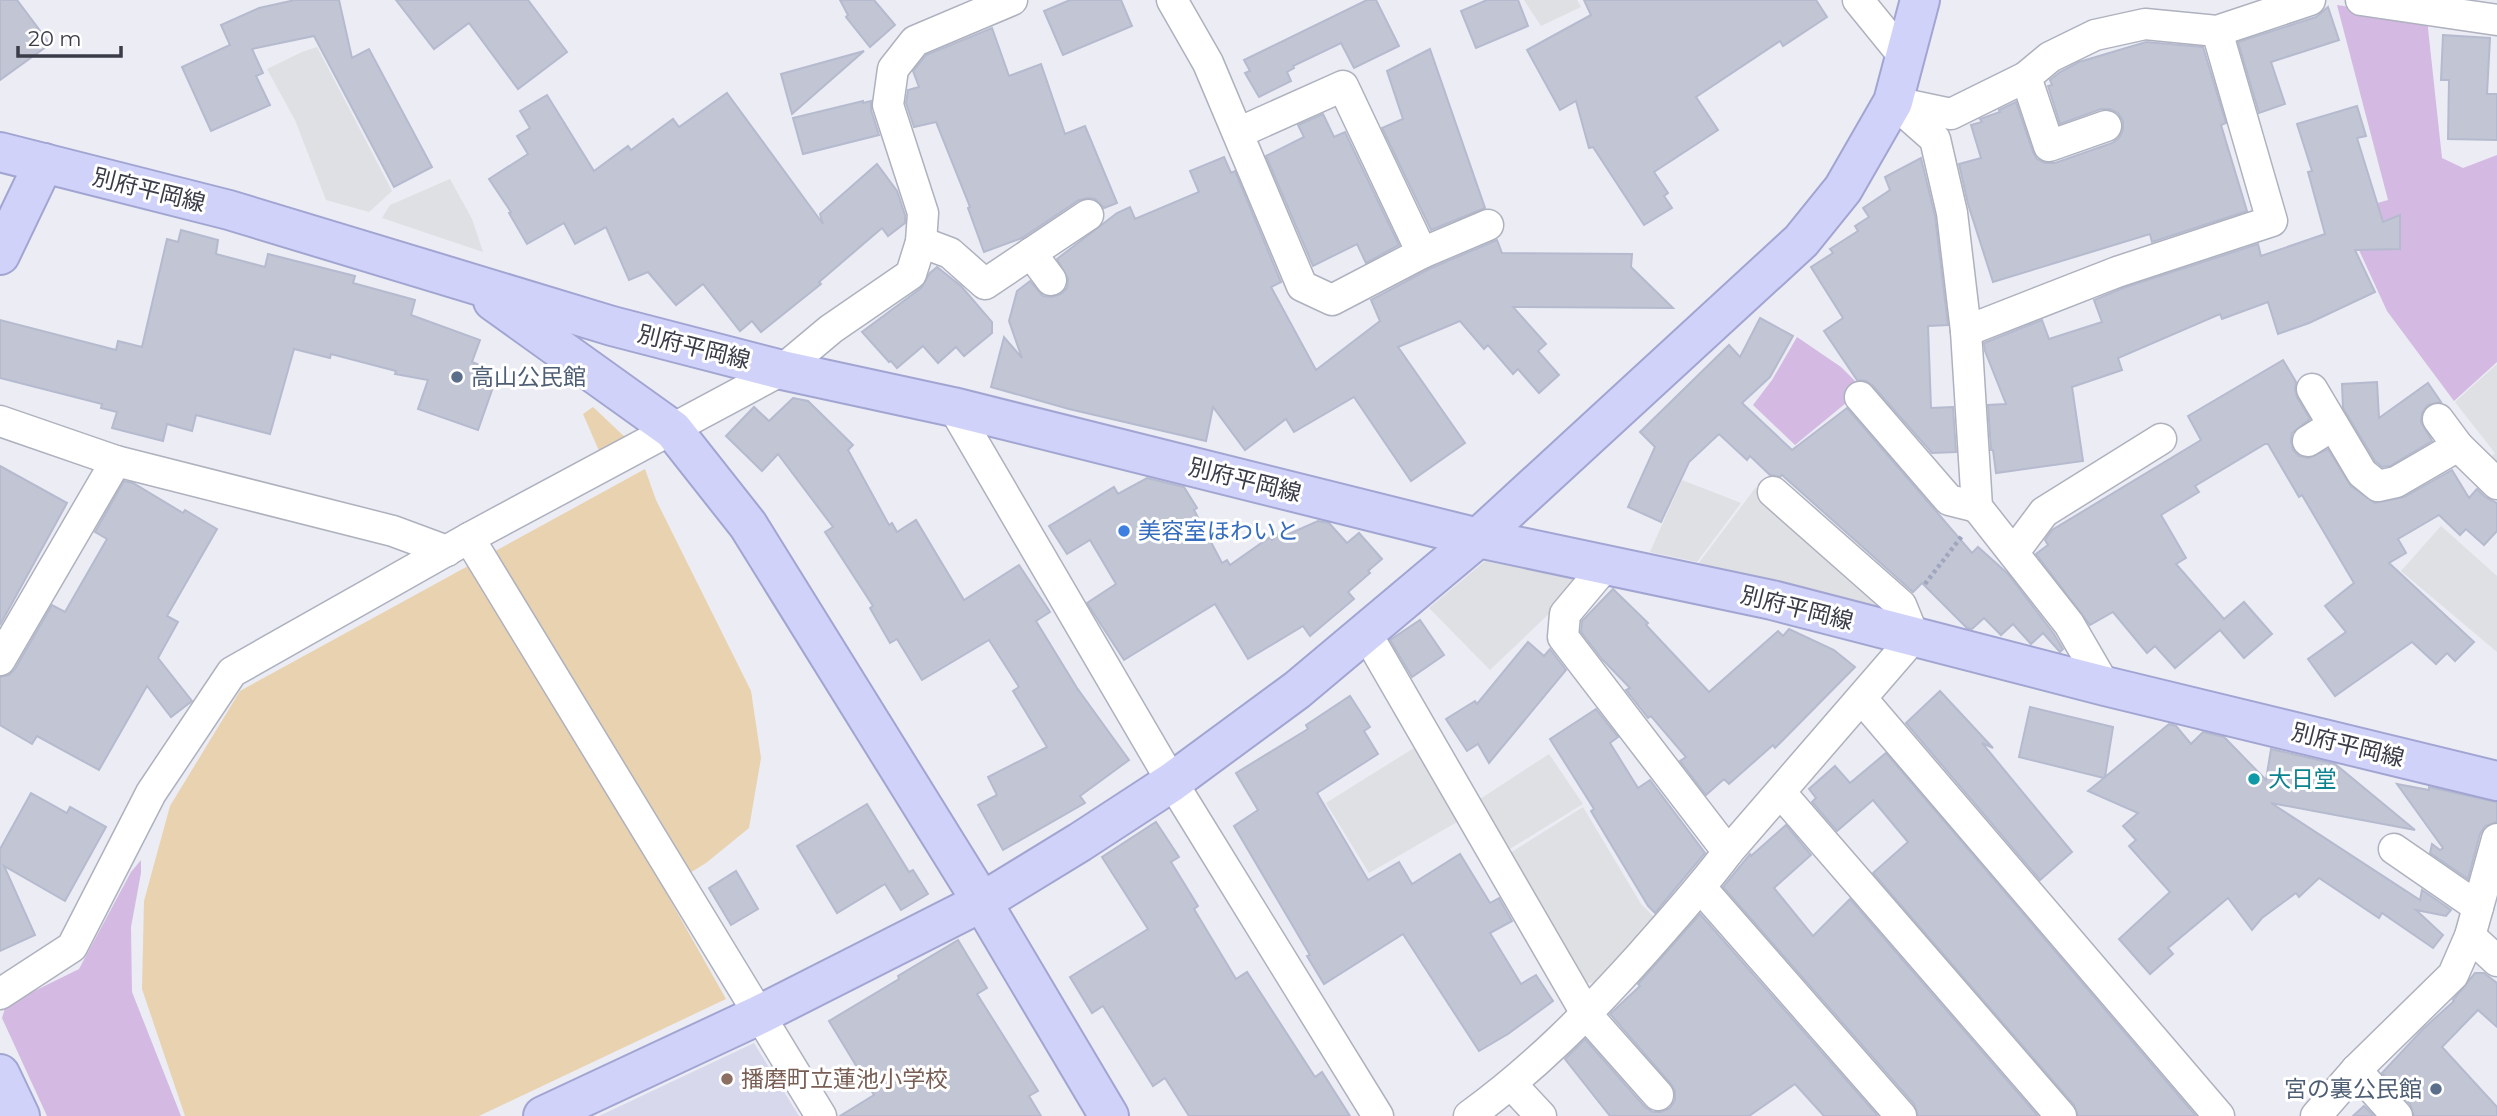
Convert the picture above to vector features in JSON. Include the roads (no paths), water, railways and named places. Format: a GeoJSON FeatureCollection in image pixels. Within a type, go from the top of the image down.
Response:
{"type":"FeatureCollection","features":[{"type":"Feature","properties":{"kind":"street"},"geometry":{"type":"LineString","coordinates":[[0,994],[72,947],[151,793],[232,673],[458,544],[782,370],[831,329],[911,274],[921,242],[923,213],[888,105],[893,69],[915,41],[1012,0]]}},
{"type":"Feature","properties":{"kind":"street"},"geometry":{"type":"LineString","coordinates":[[1172,0],[1208,63],[1302,286],[1332,300],[1422,253],[1488,225]]}},
{"type":"Feature","properties":{"kind":"street"},"geometry":{"type":"LineString","coordinates":[[1858,0],[1906,59]]}},
{"type":"Feature","properties":{"kind":"street"},"geometry":{"type":"LineString","coordinates":[[543,1116],[759,1015],[982,902],[1172,782],[1297,690],[1478,538],[1801,241],[1843,189],[1893,102],[1920,0]]}},
{"type":"Feature","properties":{"kind":"street"},"geometry":{"type":"LineString","coordinates":[[1893,102],[1951,114],[2026,77],[2050,57],[2095,35],[2145,24],[2217,31],[2310,0]]}},
{"type":"Feature","properties":{"kind":"street"},"geometry":{"type":"LineString","coordinates":[[2361,0],[2497,20]]}},
{"type":"Feature","properties":{"kind":"street"},"geometry":{"type":"LineString","coordinates":[[1966,331],[2117,272],[2272,221],[2217,31]]}},
{"type":"Feature","properties":{"kind":"street"},"geometry":{"type":"LineString","coordinates":[[2026,77],[2049,146],[2106,126]]}},
{"type":"Feature","properties":{"kind":"street"},"geometry":{"type":"LineString","coordinates":[[1238,133],[1343,86],[1422,253]]}},
{"type":"Feature","properties":{"kind":"street"},"geometry":{"type":"LineString","coordinates":[[1893,102],[1936,139],[1952,213],[1966,331],[1977,508]]}},
{"type":"Feature","properties":{"kind":"street","name":"別府平岡線"},"geometry":{"type":"LineString","coordinates":[[0,152],[229,210],[612,326],[782,370],[953,407],[1478,538],[1772,600],[1907,621],[2105,686],[2497,781]]}},
{"type":"Feature","properties":{"kind":"street"},"geometry":{"type":"LineString","coordinates":[[0,255],[44,163]]}},
{"type":"Feature","properties":{"kind":"street"},"geometry":{"type":"LineString","coordinates":[[921,242],[950,253],[985,284],[1087,215]]}},
{"type":"Feature","properties":{"kind":"street"},"geometry":{"type":"LineString","coordinates":[[1031,253],[1051,280]]}},
{"type":"Feature","properties":{"kind":"street"},"geometry":{"type":"LineString","coordinates":[[466,281],[673,429],[755,536],[982,902],[1109,1116]]}},
{"type":"Feature","properties":{"kind":"street"},"geometry":{"type":"LineString","coordinates":[[2312,389],[2320,433],[2378,486],[2396,482],[2458,446]]}},
{"type":"Feature","properties":{"kind":"street"},"geometry":{"type":"LineString","coordinates":[[1860,397],[1949,499],[1977,508],[2069,624],[2105,686]]}},
{"type":"Feature","properties":{"kind":"street"},"geometry":{"type":"LineString","coordinates":[[953,407],[1172,782],[1378,1116]]}},
{"type":"Feature","properties":{"kind":"street"},"geometry":{"type":"LineString","coordinates":[[2438,419],[2458,446],[2497,484]]}},
{"type":"Feature","properties":{"kind":"street"},"geometry":{"type":"LineString","coordinates":[[0,421],[116,461],[393,531],[458,544],[685,893],[821,1116]]}},
{"type":"Feature","properties":{"kind":"street"},"geometry":{"type":"LineString","coordinates":[[2014,552],[2045,512],[2161,439]]}},
{"type":"Feature","properties":{"kind":"street"},"geometry":{"type":"LineString","coordinates":[[0,660],[116,461]]}},
{"type":"Feature","properties":{"kind":"street"},"geometry":{"type":"LineString","coordinates":[[1469,1116],[1512,1085],[1587,1015],[1701,888],[1728,852],[1862,699],[1907,621],[1773,492]]}},
{"type":"Feature","properties":{"kind":"street"},"geometry":{"type":"LineString","coordinates":[[1607,564],[1565,614],[1563,637],[1728,852]]}},
{"type":"Feature","properties":{"kind":"street"},"geometry":{"type":"LineString","coordinates":[[1365,631],[1587,1015],[1658,1095]]}},
{"type":"Feature","properties":{"kind":"street"},"geometry":{"type":"LineString","coordinates":[[1862,699],[2219,1116]]}},
{"type":"Feature","properties":{"kind":"street"},"geometry":{"type":"LineString","coordinates":[[1781,793],[2062,1116]]}},
{"type":"Feature","properties":{"kind":"street"},"geometry":{"type":"LineString","coordinates":[[2316,1116],[2356,1070],[2453,975],[2470,936],[2497,839]]}},
{"type":"Feature","properties":{"kind":"street"},"geometry":{"type":"LineString","coordinates":[[2393,849],[2478,908]]}},
{"type":"Feature","properties":{"kind":"street"},"geometry":{"type":"LineString","coordinates":[[1701,888],[1901,1116]]}},
{"type":"Feature","properties":{"kind":"street"},"geometry":{"type":"LineString","coordinates":[[2470,936],[2497,961]]}},
{"type":"Feature","properties":{"kind":"street"},"geometry":{"type":"LineString","coordinates":[[2356,1070],[2397,1116]]}},
{"type":"Feature","properties":{"kind":"street"},"geometry":{"type":"LineString","coordinates":[[0,1074],[20,1116]]}},
{"type":"Feature","properties":{"kind":"street"},"geometry":{"type":"LineString","coordinates":[[1512,1085],[1541,1116]]}},
{"type":"Feature","properties":{"kind":"place","name":"高山公民館"},"geometry":{"type":"Point","coordinates":[457,377]}},
{"type":"Feature","properties":{"kind":"place","name":"美容室ほわいと"},"geometry":{"type":"Point","coordinates":[1124,531]}},
{"type":"Feature","properties":{"kind":"place","name":"大日堂"},"geometry":{"type":"Point","coordinates":[2254,779]}},
{"type":"Feature","properties":{"kind":"place","name":"播磨町立蓮池小学校"},"geometry":{"type":"Point","coordinates":[727,1079]}},
{"type":"Feature","properties":{"kind":"place","name":"宮の裏公民館"},"geometry":{"type":"Point","coordinates":[2436,1089]}}]}
